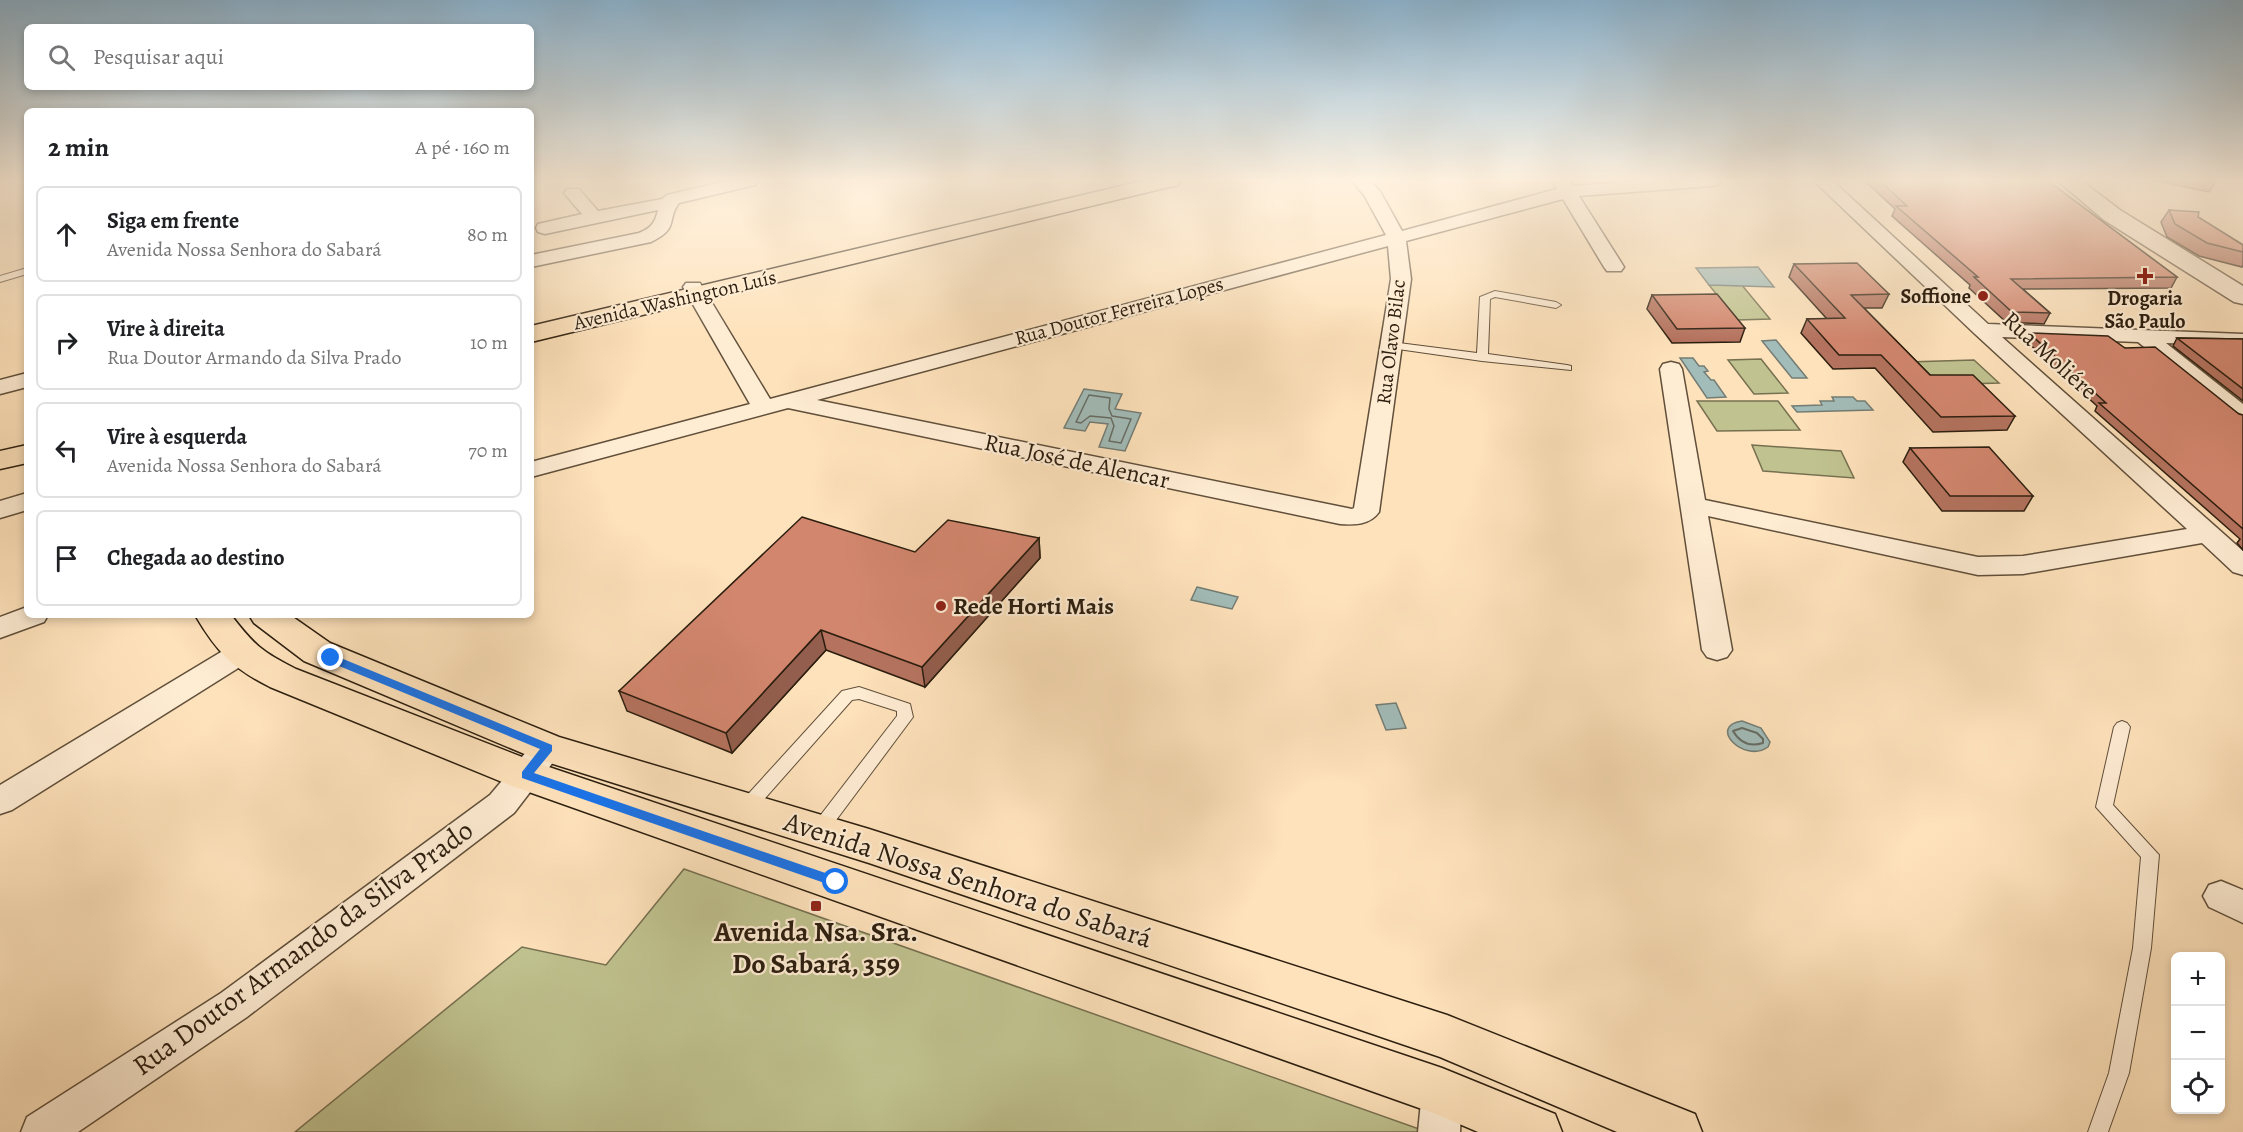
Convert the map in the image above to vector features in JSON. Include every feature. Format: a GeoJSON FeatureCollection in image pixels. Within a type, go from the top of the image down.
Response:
{"type":"FeatureCollection","features":[{"type":"Feature","properties":{"kind":"main road","name":"Avenida Washington Luís"},"geometry":{"type":"LineString","coordinates":[[534,333],[924,234]]}},
{"type":"Feature","properties":{"kind":"main road","name":"Avenida Washington Luís"},"geometry":{"type":"LineString","coordinates":[[534,323],[695,291],[941,234]]}},
{"type":"Feature","properties":{"kind":"main road"},"geometry":{"type":"LineString","coordinates":[[0,445],[24,440]]}},
{"type":"Feature","properties":{"kind":"main road"},"geometry":{"type":"LineString","coordinates":[[0,460],[24,455]]}},
{"type":"Feature","properties":{"kind":"main road","name":"Avenida Nossa Senhora do Sabará"},"geometry":{"type":"LineString","coordinates":[[214,618],[240,653],[283,678],[537,761],[1441,1112],[1537,1132]]}},
{"type":"Feature","properties":{"kind":"main road","name":"Avenida Nossa Senhora do Sabará"},"geometry":{"type":"LineString","coordinates":[[270,618],[317,652],[537,761],[746,808],[819,830],[1447,1036],[1677,1132]]}},
{"type":"Feature","properties":{"kind":"street"},"geometry":{"type":"LineString","coordinates":[[534,260],[644,238],[654,234]]}},
{"type":"Feature","properties":{"kind":"street","name":"Rua Olavo Bilac"},"geometry":{"type":"LineString","coordinates":[[1366,512],[1401,279],[1394,234]]}},
{"type":"Feature","properties":{"kind":"street","name":"Rua Doutor Ferreira Lopes"},"geometry":{"type":"LineString","coordinates":[[534,469],[1406,234]]}},
{"type":"Feature","properties":{"kind":"street"},"geometry":{"type":"LineString","coordinates":[[1594,234],[1614,267]]}},
{"type":"Feature","properties":{"kind":"street","name":"Rua Moliére"},"geometry":{"type":"LineString","coordinates":[[1880,234],[2243,566]]}},
{"type":"Feature","properties":{"kind":"street"},"geometry":{"type":"LineString","coordinates":[[2142,234],[2243,297]]}},
{"type":"Feature","properties":{"kind":"street"},"geometry":{"type":"LineString","coordinates":[[695,291],[763,406]]}},
{"type":"Feature","properties":{"kind":"street"},"geometry":{"type":"LineString","coordinates":[[1983,330],[2243,340]]}},
{"type":"Feature","properties":{"kind":"street"},"geometry":{"type":"LineString","coordinates":[[2143,336],[2243,415]]}},
{"type":"Feature","properties":{"kind":"street"},"geometry":{"type":"LineString","coordinates":[[1671,369],[1717,650]]}},
{"type":"Feature","properties":{"kind":"street"},"geometry":{"type":"LineString","coordinates":[[0,387],[24,381]]}},
{"type":"Feature","properties":{"kind":"street","name":"Rua José de Alencar"},"geometry":{"type":"LineString","coordinates":[[787,401],[1340,516],[1355,517],[1366,512]]}},
{"type":"Feature","properties":{"kind":"street"},"geometry":{"type":"LineString","coordinates":[[0,510],[24,502]]}},
{"type":"Feature","properties":{"kind":"street"},"geometry":{"type":"LineString","coordinates":[[1693,505],[1978,566],[2023,565],[2208,534]]}},
{"type":"Feature","properties":{"kind":"street"},"geometry":{"type":"LineString","coordinates":[[0,628],[26,618]]}},
{"type":"Feature","properties":{"kind":"street"},"geometry":{"type":"LineString","coordinates":[[0,801],[240,653]]}},
{"type":"Feature","properties":{"kind":"street","name":"Rua Doutor Armando da Silva Prado"},"geometry":{"type":"LineString","coordinates":[[42,1132],[234,1005],[502,804],[537,761]]}},
{"type":"Feature","properties":{"kind":"lane"},"geometry":{"type":"LineString","coordinates":[[0,279],[24,272]]}},
{"type":"Feature","properties":{"kind":"lane"},"geometry":{"type":"LineString","coordinates":[[1482,358],[1485,297],[1495,294],[1556,304]]}},
{"type":"Feature","properties":{"kind":"lane"},"geometry":{"type":"LineString","coordinates":[[1391,345],[1567,368]]}},
{"type":"Feature","properties":{"kind":"lane"},"geometry":{"type":"LineString","coordinates":[[746,808],[847,695],[859,693],[905,708],[905,717],[819,830]]}},
{"type":"Feature","properties":{"kind":"lane"},"geometry":{"type":"LineString","coordinates":[[2098,1132],[2119,1073],[2142,948],[2150,855],[2104,807],[2122,727]]}},
{"type":"Feature","properties":{"kind":"green space"},"geometry":{"type":"Polygon","coordinates":[[[1741,284],[1770,319],[1737,320],[1709,285],[1741,284]]]}},
{"type":"Feature","properties":{"kind":"green space"},"geometry":{"type":"Polygon","coordinates":[[[1761,359],[1788,393],[1754,394],[1728,360],[1761,359]]]}},
{"type":"Feature","properties":{"kind":"green space"},"geometry":{"type":"Polygon","coordinates":[[[1974,360],[1999,383],[1931,385],[1908,362],[1974,360]]]}},
{"type":"Feature","properties":{"kind":"green space"},"geometry":{"type":"Polygon","coordinates":[[[1697,401],[1778,401],[1800,430],[1717,431],[1697,401]]]}},
{"type":"Feature","properties":{"kind":"green space"},"geometry":{"type":"Polygon","coordinates":[[[1752,445],[1841,451],[1854,478],[1763,471],[1752,445]]]}},
{"type":"Feature","properties":{"kind":"green space"},"geometry":{"type":"Polygon","coordinates":[[[684,869],[1422,1130],[1422,1132],[295,1132],[522,947],[606,965],[684,869]]]}},
{"type":"Feature","properties":{"kind":"water"},"geometry":{"type":"Polygon","coordinates":[[[1758,267],[1774,287],[1709,285],[1696,268],[1758,267]]]}},
{"type":"Feature","properties":{"kind":"water"},"geometry":{"type":"Polygon","coordinates":[[[1776,340],[1807,378],[1792,378],[1762,341],[1776,340]]]}},
{"type":"Feature","properties":{"kind":"water"},"geometry":{"type":"Polygon","coordinates":[[[1680,358],[1693,358],[1699,366],[1704,366],[1708,371],[1704,372],[1711,380],[1714,380],[1726,397],[1707,398],[1680,358]]]}},
{"type":"Feature","properties":{"kind":"water"},"geometry":{"type":"Polygon","coordinates":[[[1084,389],[1122,394],[1115,409],[1141,413],[1125,451],[1099,447],[1108,424],[1090,422],[1085,431],[1064,428],[1084,389]]]}},
{"type":"Feature","properties":{"kind":"water"},"geometry":{"type":"Polygon","coordinates":[[[1832,397],[1853,397],[1857,401],[1865,401],[1873,410],[1797,412],[1792,406],[1822,405],[1820,401],[1834,401],[1832,397]]]}},
{"type":"Feature","properties":{"kind":"water"},"geometry":{"type":"Polygon","coordinates":[[[1197,587],[1238,597],[1232,609],[1191,600],[1197,587]]]}},
{"type":"Feature","properties":{"kind":"water"},"geometry":{"type":"Polygon","coordinates":[[[1396,703],[1406,728],[1386,730],[1376,705],[1396,703]]]}},
{"type":"Feature","properties":{"kind":"water"},"geometry":{"type":"Polygon","coordinates":[[[1742,721],[1761,728],[1770,742],[1768,747],[1759,751],[1749,751],[1733,742],[1728,730],[1732,724],[1742,721]]]}},
{"type":"Feature","properties":{"kind":"building"},"geometry":{"type":"Polygon","coordinates":[[[1928,234],[2119,234],[2177,277],[2011,279],[2050,313],[2012,312],[1974,277],[1978,277],[1928,234]]]}},
{"type":"Feature","properties":{"kind":"building"},"geometry":{"type":"Polygon","coordinates":[[[2192,234],[2225,234],[2243,245],[2243,252],[2207,243],[2192,234]]]}},
{"type":"Feature","properties":{"kind":"building"},"geometry":{"type":"Polygon","coordinates":[[[1857,263],[1889,294],[1851,295],[1930,375],[1973,375],[2015,416],[1941,417],[1881,355],[1839,355],[1807,319],[1845,318],[1794,264],[1857,263]]]}},
{"type":"Feature","properties":{"kind":"building"},"geometry":{"type":"Polygon","coordinates":[[[1717,294],[1745,328],[1677,329],[1652,295],[1717,294]]]}},
{"type":"Feature","properties":{"kind":"building"},"geometry":{"type":"Polygon","coordinates":[[[2029,333],[2108,336],[2125,348],[2155,347],[2243,415],[2243,529],[2099,403],[2106,403],[2029,333]]]}},
{"type":"Feature","properties":{"kind":"building"},"geometry":{"type":"Polygon","coordinates":[[[2177,338],[2243,339],[2243,389],[2177,338]]]}},
{"type":"Feature","properties":{"kind":"building"},"geometry":{"type":"Polygon","coordinates":[[[1989,447],[2033,496],[1950,496],[1910,448],[1989,447]]]}},
{"type":"Feature","properties":{"kind":"building"},"geometry":{"type":"Polygon","coordinates":[[[802,517],[915,552],[948,520],[1039,538],[922,667],[821,630],[726,733],[619,691],[802,517]]]}},
{"type":"Feature","properties":{"kind":"place","name":"Drogaria São Paulo"},"geometry":{"type":"Point","coordinates":[2145,276]}},
{"type":"Feature","properties":{"kind":"place","name":"Soffione"},"geometry":{"type":"Point","coordinates":[1983,296]}},
{"type":"Feature","properties":{"kind":"place","name":"Rede Horti Mais"},"geometry":{"type":"Point","coordinates":[941,606]}},
{"type":"Feature","properties":{"kind":"place","name":"Avenida Nsa. Sra. Do Sabará, 359"},"geometry":{"type":"Point","coordinates":[816,906]}},
{"type":"Feature","properties":{"kind":"route"},"geometry":{"type":"LineString","coordinates":[[331,658],[548,748],[526,775],[836,882]]}}]}
